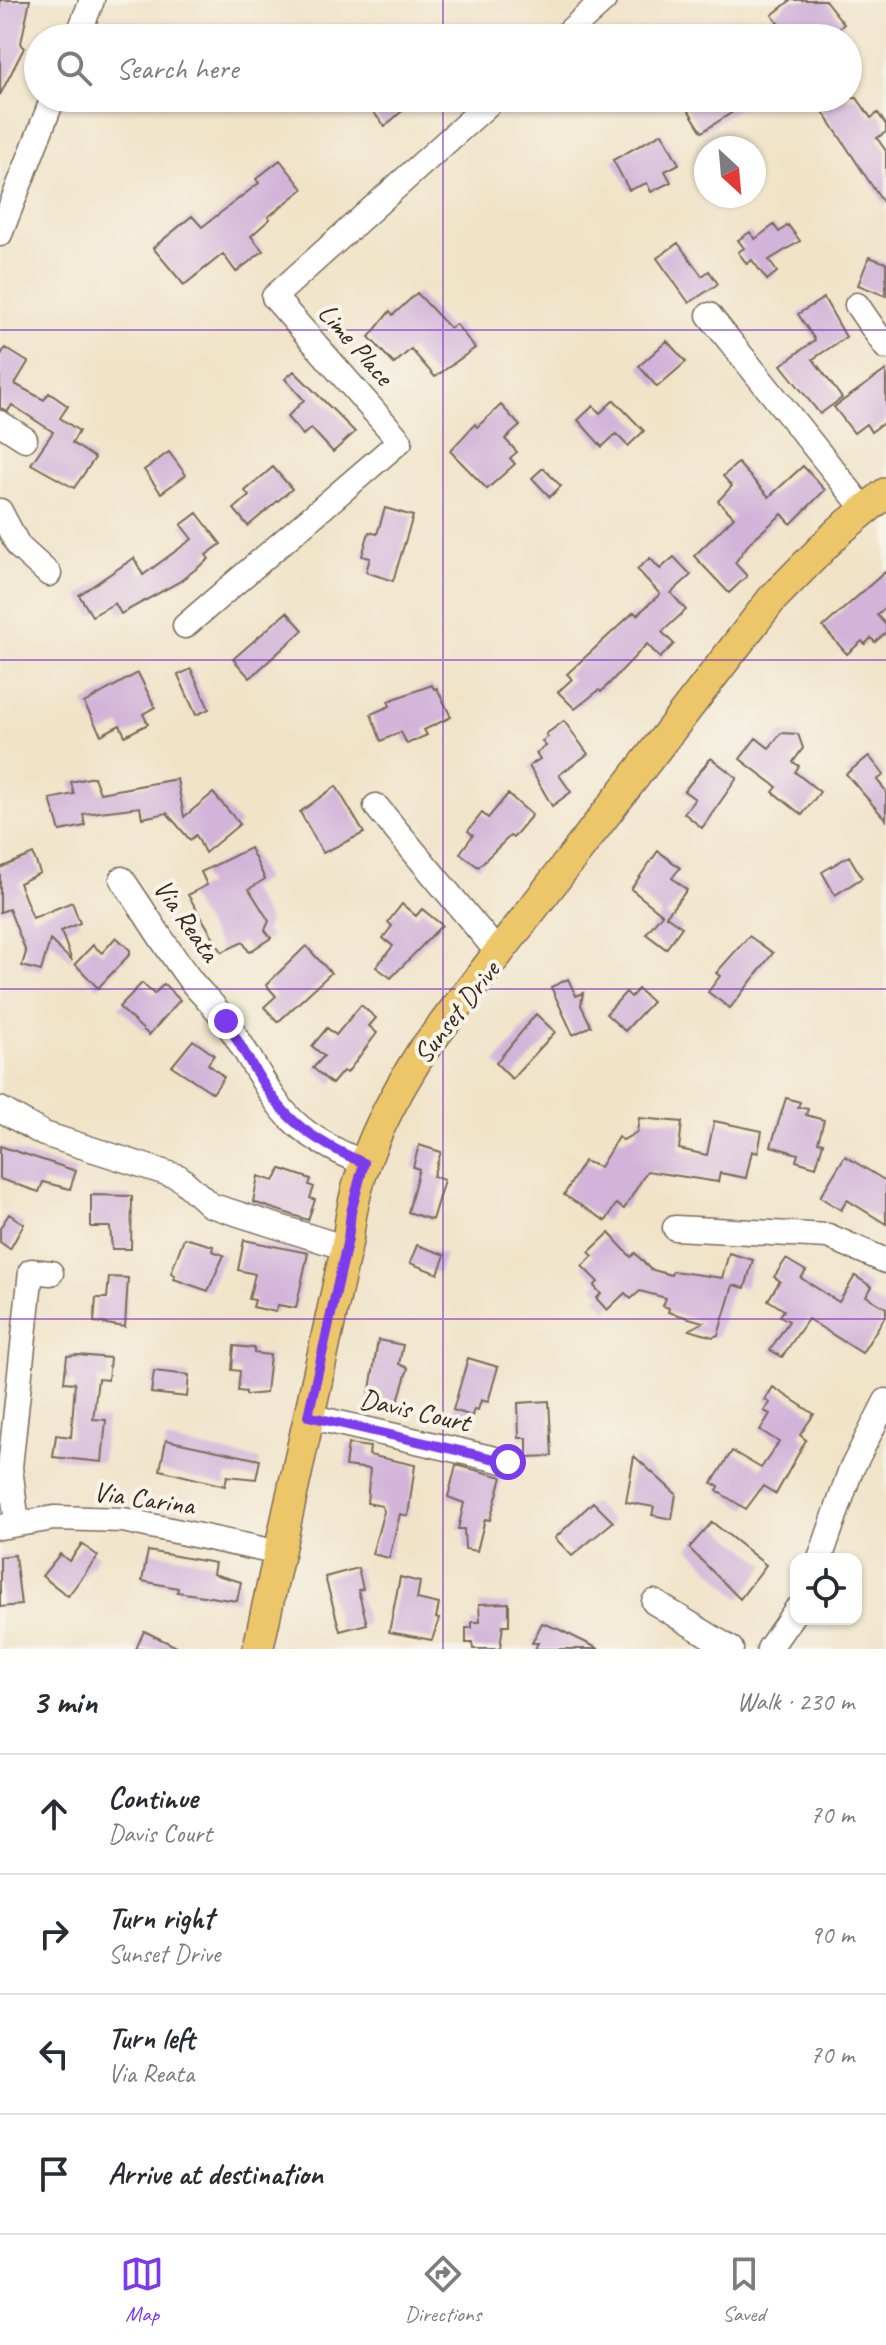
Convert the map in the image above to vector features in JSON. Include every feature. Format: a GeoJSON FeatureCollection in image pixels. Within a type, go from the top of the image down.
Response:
{"type":"FeatureCollection","features":[{"type":"Feature","properties":{"kind":"main road","name":"Sunset Drive"},"geometry":{"type":"LineString","coordinates":[[258,1649],[346,1248],[351,1212],[364,1163],[389,1104],[421,1053],[500,955],[539,900],[772,599],[839,531],[876,501]]}},
{"type":"Feature","properties":{"kind":"street"},"geometry":{"type":"LineString","coordinates":[[83,24],[92,0]]}},
{"type":"Feature","properties":{"kind":"street"},"geometry":{"type":"LineString","coordinates":[[577,24],[604,0]]}},
{"type":"Feature","properties":{"kind":"street"},"geometry":{"type":"LineString","coordinates":[[0,234],[48,112]]}},
{"type":"Feature","properties":{"kind":"street","name":"Lime Place"},"geometry":{"type":"LineString","coordinates":[[185,626],[400,441],[274,297],[479,112]]}},
{"type":"Feature","properties":{"kind":"street"},"geometry":{"type":"LineString","coordinates":[[857,305],[886,347]]}},
{"type":"Feature","properties":{"kind":"street"},"geometry":{"type":"LineString","coordinates":[[709,315],[876,501]]}},
{"type":"Feature","properties":{"kind":"street"},"geometry":{"type":"LineString","coordinates":[[0,423],[25,439]]}},
{"type":"Feature","properties":{"kind":"street"},"geometry":{"type":"LineString","coordinates":[[0,511],[19,547],[49,574]]}},
{"type":"Feature","properties":{"kind":"street"},"geometry":{"type":"LineString","coordinates":[[376,806],[500,955]]}},
{"type":"Feature","properties":{"kind":"street","name":"Via Reata"},"geometry":{"type":"LineString","coordinates":[[122,879],[191,981],[226,1021],[277,1107],[296,1127],[334,1150],[364,1163]]}},
{"type":"Feature","properties":{"kind":"street"},"geometry":{"type":"LineString","coordinates":[[0,1109],[44,1134],[179,1177],[210,1205],[346,1248]]}},
{"type":"Feature","properties":{"kind":"street"},"geometry":{"type":"LineString","coordinates":[[675,1228],[828,1236],[886,1261]]}},
{"type":"Feature","properties":{"kind":"street"},"geometry":{"type":"LineString","coordinates":[[8,1525],[10,1467],[31,1271],[51,1273]]}},
{"type":"Feature","properties":{"kind":"street"},"geometry":{"type":"LineString","coordinates":[[822,1553],[850,1472],[886,1401]]}},
{"type":"Feature","properties":{"kind":"street","name":"Davis Court"},"geometry":{"type":"LineString","coordinates":[[308,1416],[508,1462]]}},
{"type":"Feature","properties":{"kind":"street","name":"Via Carina"},"geometry":{"type":"LineString","coordinates":[[8,1525],[54,1518],[123,1520],[280,1553]]}},
{"type":"Feature","properties":{"kind":"street"},"geometry":{"type":"LineString","coordinates":[[654,1602],[731,1649]]}},
{"type":"Feature","properties":{"kind":"street"},"geometry":{"type":"LineString","coordinates":[[769,1649],[790,1619]]}},
{"type":"Feature","properties":{"kind":"building"},"geometry":{"type":"Polygon","coordinates":[[[0,0],[30,0],[21,43],[24,48],[0,95],[0,0]]]}},
{"type":"Feature","properties":{"kind":"building"},"geometry":{"type":"Polygon","coordinates":[[[791,0],[825,0],[844,24],[779,24],[772,15],[791,0]]]}},
{"type":"Feature","properties":{"kind":"building"},"geometry":{"type":"Polygon","coordinates":[[[862,105],[871,118],[878,113],[886,125],[886,132],[877,138],[886,151],[886,207],[823,112],[862,112],[862,105]]]}},
{"type":"Feature","properties":{"kind":"building"},"geometry":{"type":"Polygon","coordinates":[[[373,112],[401,112],[385,126],[373,112]]]}},
{"type":"Feature","properties":{"kind":"building"},"geometry":{"type":"Polygon","coordinates":[[[690,112],[733,112],[702,132],[690,112]]]}},
{"type":"Feature","properties":{"kind":"building"},"geometry":{"type":"Polygon","coordinates":[[[662,133],[679,164],[665,171],[671,182],[651,192],[647,183],[629,190],[613,160],[662,133]]]}},
{"type":"Feature","properties":{"kind":"building"},"geometry":{"type":"Polygon","coordinates":[[[280,160],[303,189],[268,217],[270,219],[251,236],[263,251],[236,272],[223,254],[184,285],[153,248],[192,216],[202,227],[259,183],[256,179],[280,160]]]}},
{"type":"Feature","properties":{"kind":"building"},"geometry":{"type":"Polygon","coordinates":[[[774,225],[779,232],[788,225],[800,241],[769,260],[777,272],[767,280],[752,260],[747,264],[738,252],[744,248],[738,240],[750,232],[755,239],[774,225]]]}},
{"type":"Feature","properties":{"kind":"building"},"geometry":{"type":"Polygon","coordinates":[[[678,243],[702,276],[709,271],[718,284],[689,303],[657,258],[678,243]]]}},
{"type":"Feature","properties":{"kind":"building"},"geometry":{"type":"Polygon","coordinates":[[[869,257],[886,263],[886,296],[858,285],[869,257]]]}},
{"type":"Feature","properties":{"kind":"building"},"geometry":{"type":"Polygon","coordinates":[[[417,293],[450,328],[456,324],[475,348],[435,377],[411,349],[394,364],[369,337],[390,311],[393,315],[417,293]]]}},
{"type":"Feature","properties":{"kind":"building"},"geometry":{"type":"Polygon","coordinates":[[[824,298],[846,337],[813,359],[842,398],[820,414],[781,365],[815,340],[798,314],[824,298]]]}},
{"type":"Feature","properties":{"kind":"building"},"geometry":{"type":"Polygon","coordinates":[[[667,341],[686,362],[657,387],[639,366],[667,341]]]}},
{"type":"Feature","properties":{"kind":"building"},"geometry":{"type":"Polygon","coordinates":[[[5,348],[28,362],[15,384],[44,400],[49,393],[68,406],[60,418],[79,431],[72,443],[95,458],[74,488],[31,464],[53,432],[12,405],[8,411],[0,408],[0,357],[5,348]]]}},
{"type":"Feature","properties":{"kind":"building"},"geometry":{"type":"Polygon","coordinates":[[[886,370],[886,421],[871,432],[866,424],[854,433],[834,407],[886,370]]]}},
{"type":"Feature","properties":{"kind":"building"},"geometry":{"type":"Polygon","coordinates":[[[294,371],[355,432],[333,452],[311,428],[303,435],[287,417],[304,400],[285,379],[294,371]]]}},
{"type":"Feature","properties":{"kind":"building"},"geometry":{"type":"Polygon","coordinates":[[[614,400],[644,431],[628,446],[616,434],[602,447],[578,420],[593,406],[600,413],[614,400]]]}},
{"type":"Feature","properties":{"kind":"building"},"geometry":{"type":"Polygon","coordinates":[[[501,405],[520,426],[505,439],[517,452],[510,458],[515,464],[487,489],[450,451],[475,424],[477,427],[501,405]]]}},
{"type":"Feature","properties":{"kind":"building"},"geometry":{"type":"Polygon","coordinates":[[[169,452],[186,475],[161,493],[144,470],[169,452]]]}},
{"type":"Feature","properties":{"kind":"building"},"geometry":{"type":"Polygon","coordinates":[[[738,463],[769,497],[803,466],[825,490],[791,524],[782,514],[750,542],[735,563],[747,576],[729,593],[694,556],[734,517],[718,501],[732,486],[723,476],[738,463]]]}},
{"type":"Feature","properties":{"kind":"building"},"geometry":{"type":"Polygon","coordinates":[[[273,467],[292,489],[248,526],[234,509],[249,496],[245,491],[273,467]]]}},
{"type":"Feature","properties":{"kind":"building"},"geometry":{"type":"Polygon","coordinates":[[[543,468],[561,486],[550,497],[532,478],[543,468]]]}},
{"type":"Feature","properties":{"kind":"building"},"geometry":{"type":"Polygon","coordinates":[[[385,508],[413,516],[393,581],[366,572],[370,558],[362,556],[369,532],[377,534],[385,508]]]}},
{"type":"Feature","properties":{"kind":"building"},"geometry":{"type":"Polygon","coordinates":[[[197,513],[221,544],[206,555],[209,559],[179,582],[121,614],[115,603],[92,616],[79,595],[134,558],[143,575],[192,539],[181,525],[197,513]]]}},
{"type":"Feature","properties":{"kind":"building"},"geometry":{"type":"Polygon","coordinates":[[[674,557],[691,575],[671,593],[686,610],[662,632],[674,644],[660,658],[647,644],[601,692],[599,690],[575,709],[558,692],[572,679],[567,674],[634,612],[637,615],[660,594],[637,569],[650,558],[660,569],[674,557]]]}},
{"type":"Feature","properties":{"kind":"building"},"geometry":{"type":"Polygon","coordinates":[[[886,571],[886,607],[877,615],[886,625],[886,632],[875,642],[871,638],[865,644],[862,641],[847,654],[823,627],[886,571]]]}},
{"type":"Feature","properties":{"kind":"building"},"geometry":{"type":"Polygon","coordinates":[[[287,612],[303,630],[250,678],[233,659],[287,612]]]}},
{"type":"Feature","properties":{"kind":"building"},"geometry":{"type":"Polygon","coordinates":[[[191,669],[209,709],[196,715],[178,675],[191,669]]]}},
{"type":"Feature","properties":{"kind":"building"},"geometry":{"type":"Polygon","coordinates":[[[138,673],[155,707],[143,714],[148,724],[125,736],[120,725],[101,735],[84,703],[138,673]]]}},
{"type":"Feature","properties":{"kind":"building"},"geometry":{"type":"Polygon","coordinates":[[[432,685],[434,689],[437,688],[451,717],[424,730],[427,735],[407,744],[401,732],[381,741],[371,714],[390,706],[388,701],[432,685]]]}},
{"type":"Feature","properties":{"kind":"building"},"geometry":{"type":"Polygon","coordinates":[[[564,721],[588,754],[559,775],[571,792],[552,806],[529,766],[540,759],[536,753],[546,746],[542,741],[548,737],[546,734],[564,721]]]}},
{"type":"Feature","properties":{"kind":"building"},"geometry":{"type":"Polygon","coordinates":[[[781,733],[798,734],[803,748],[793,762],[799,766],[795,772],[820,792],[802,815],[773,792],[777,787],[740,759],[756,738],[769,748],[781,733]]]}},
{"type":"Feature","properties":{"kind":"building"},"geometry":{"type":"Polygon","coordinates":[[[869,756],[884,775],[877,780],[886,791],[886,820],[846,774],[869,756]]]}},
{"type":"Feature","properties":{"kind":"building"},"geometry":{"type":"Polygon","coordinates":[[[711,758],[737,778],[702,828],[684,813],[695,799],[684,791],[711,758]]]}},
{"type":"Feature","properties":{"kind":"building"},"geometry":{"type":"Polygon","coordinates":[[[94,777],[100,793],[177,779],[184,817],[213,793],[240,824],[205,853],[196,835],[190,840],[167,813],[142,818],[140,807],[83,814],[85,826],[60,831],[50,799],[74,794],[71,782],[94,777]]]}},
{"type":"Feature","properties":{"kind":"building"},"geometry":{"type":"Polygon","coordinates":[[[336,786],[364,833],[323,853],[300,812],[336,786]]]}},
{"type":"Feature","properties":{"kind":"building"},"geometry":{"type":"Polygon","coordinates":[[[508,794],[532,815],[513,838],[510,836],[478,867],[460,853],[473,835],[468,831],[482,813],[488,818],[508,794]]]}},
{"type":"Feature","properties":{"kind":"building"},"geometry":{"type":"Polygon","coordinates":[[[250,848],[265,879],[249,889],[269,921],[265,930],[271,938],[249,952],[243,942],[222,952],[188,895],[207,885],[201,872],[250,848]]]}},
{"type":"Feature","properties":{"kind":"building"},"geometry":{"type":"Polygon","coordinates":[[[658,851],[680,868],[672,878],[687,890],[666,916],[682,927],[666,949],[646,934],[662,914],[631,889],[658,851]]]}},
{"type":"Feature","properties":{"kind":"building"},"geometry":{"type":"Polygon","coordinates":[[[33,854],[40,873],[19,883],[33,918],[72,902],[80,923],[61,931],[72,961],[50,940],[41,971],[22,966],[26,952],[9,909],[0,912],[0,868],[33,854]]]}},
{"type":"Feature","properties":{"kind":"building"},"geometry":{"type":"Polygon","coordinates":[[[849,856],[862,878],[835,895],[822,872],[849,856]]]}},
{"type":"Feature","properties":{"kind":"building"},"geometry":{"type":"Polygon","coordinates":[[[402,904],[416,916],[422,909],[442,925],[391,978],[376,967],[393,946],[383,938],[392,926],[388,922],[402,904]]]}},
{"type":"Feature","properties":{"kind":"building"},"geometry":{"type":"Polygon","coordinates":[[[749,936],[773,953],[730,1008],[708,992],[720,976],[716,973],[749,936]]]}},
{"type":"Feature","properties":{"kind":"building"},"geometry":{"type":"Polygon","coordinates":[[[116,937],[130,950],[130,954],[98,988],[75,964],[93,945],[102,953],[116,937]]]}},
{"type":"Feature","properties":{"kind":"building"},"geometry":{"type":"Polygon","coordinates":[[[306,946],[331,973],[278,1022],[264,1007],[276,996],[266,985],[306,946]]]}},
{"type":"Feature","properties":{"kind":"building"},"geometry":{"type":"Polygon","coordinates":[[[568,979],[576,996],[583,993],[581,1005],[591,1026],[573,1035],[551,987],[568,979]]]}},
{"type":"Feature","properties":{"kind":"building"},"geometry":{"type":"Polygon","coordinates":[[[142,983],[154,994],[164,984],[180,1000],[149,1035],[119,1007],[142,983]]]}},
{"type":"Feature","properties":{"kind":"building"},"geometry":{"type":"Polygon","coordinates":[[[638,989],[652,1002],[625,1031],[606,1014],[626,992],[631,997],[638,989]]]}},
{"type":"Feature","properties":{"kind":"building"},"geometry":{"type":"Polygon","coordinates":[[[361,1005],[376,1018],[369,1026],[377,1033],[347,1073],[343,1071],[332,1084],[313,1068],[324,1056],[312,1046],[327,1028],[336,1035],[361,1005]]]}},
{"type":"Feature","properties":{"kind":"building"},"geometry":{"type":"Polygon","coordinates":[[[536,1014],[555,1032],[512,1079],[496,1063],[536,1014]]]}},
{"type":"Feature","properties":{"kind":"building"},"geometry":{"type":"Polygon","coordinates":[[[193,1040],[214,1055],[208,1064],[224,1077],[213,1093],[172,1066],[193,1040]]]}},
{"type":"Feature","properties":{"kind":"building"},"geometry":{"type":"Polygon","coordinates":[[[786,1098],[800,1102],[798,1107],[808,1109],[806,1115],[824,1120],[818,1142],[823,1143],[816,1167],[796,1161],[798,1154],[771,1146],[786,1098]]]}},
{"type":"Feature","properties":{"kind":"building"},"geometry":{"type":"Polygon","coordinates":[[[639,1118],[682,1122],[679,1149],[707,1155],[714,1121],[762,1131],[758,1153],[752,1151],[746,1178],[720,1173],[718,1182],[647,1171],[624,1209],[616,1204],[606,1221],[564,1195],[584,1161],[600,1167],[618,1137],[623,1140],[637,1132],[639,1118]]]}},
{"type":"Feature","properties":{"kind":"building"},"geometry":{"type":"Polygon","coordinates":[[[419,1145],[441,1152],[433,1176],[444,1180],[432,1220],[408,1212],[419,1169],[413,1167],[419,1145]]]}},
{"type":"Feature","properties":{"kind":"building"},"geometry":{"type":"Polygon","coordinates":[[[0,1146],[76,1171],[70,1189],[43,1182],[39,1192],[0,1179],[0,1146]]]}},
{"type":"Feature","properties":{"kind":"building"},"geometry":{"type":"Polygon","coordinates":[[[845,1156],[886,1181],[886,1224],[847,1200],[841,1210],[820,1197],[845,1156]]]}},
{"type":"Feature","properties":{"kind":"building"},"geometry":{"type":"Polygon","coordinates":[[[281,1169],[311,1179],[309,1185],[314,1187],[310,1198],[315,1200],[308,1220],[253,1202],[258,1176],[274,1181],[281,1169]]]}},
{"type":"Feature","properties":{"kind":"building"},"geometry":{"type":"Polygon","coordinates":[[[91,1195],[132,1196],[131,1249],[112,1249],[110,1227],[91,1227],[91,1195]]]}},
{"type":"Feature","properties":{"kind":"building"},"geometry":{"type":"Polygon","coordinates":[[[9,1214],[24,1224],[10,1249],[0,1242],[0,1228],[9,1214]]]}},
{"type":"Feature","properties":{"kind":"building"},"geometry":{"type":"Polygon","coordinates":[[[609,1233],[631,1257],[635,1253],[650,1269],[671,1275],[673,1271],[722,1278],[729,1253],[753,1260],[745,1288],[733,1285],[718,1335],[713,1337],[689,1330],[703,1322],[668,1312],[669,1308],[663,1306],[666,1298],[640,1291],[631,1299],[625,1293],[607,1310],[596,1298],[601,1294],[594,1286],[598,1282],[582,1266],[593,1256],[589,1252],[609,1233]]]}},
{"type":"Feature","properties":{"kind":"building"},"geometry":{"type":"Polygon","coordinates":[[[184,1238],[213,1246],[212,1251],[224,1255],[208,1291],[174,1279],[175,1275],[171,1273],[184,1238]]]}},
{"type":"Feature","properties":{"kind":"building"},"geometry":{"type":"Polygon","coordinates":[[[244,1240],[308,1253],[296,1308],[278,1305],[276,1312],[253,1307],[255,1300],[249,1299],[255,1274],[238,1270],[244,1240]]]}},
{"type":"Feature","properties":{"kind":"building"},"geometry":{"type":"Polygon","coordinates":[[[417,1245],[445,1255],[438,1274],[410,1263],[417,1245]]]}},
{"type":"Feature","properties":{"kind":"building"},"geometry":{"type":"Polygon","coordinates":[[[786,1259],[806,1271],[801,1278],[839,1302],[855,1276],[872,1287],[866,1296],[886,1308],[886,1315],[862,1353],[808,1319],[782,1357],[770,1350],[789,1321],[780,1316],[784,1310],[768,1300],[780,1281],[774,1277],[786,1259]]]}},
{"type":"Feature","properties":{"kind":"building"},"geometry":{"type":"Polygon","coordinates":[[[109,1277],[128,1278],[125,1327],[94,1322],[96,1298],[107,1298],[109,1277]]]}},
{"type":"Feature","properties":{"kind":"building"},"geometry":{"type":"Polygon","coordinates":[[[378,1340],[403,1345],[399,1364],[408,1368],[394,1414],[367,1408],[378,1340]]]}},
{"type":"Feature","properties":{"kind":"building"},"geometry":{"type":"Polygon","coordinates":[[[234,1346],[254,1348],[254,1353],[270,1355],[266,1393],[246,1395],[246,1392],[238,1391],[240,1371],[232,1370],[234,1346]]]}},
{"type":"Feature","properties":{"kind":"building"},"geometry":{"type":"Polygon","coordinates":[[[67,1356],[110,1358],[108,1380],[98,1379],[93,1419],[106,1420],[102,1462],[53,1457],[56,1435],[71,1437],[75,1383],[64,1382],[67,1356]]]}},
{"type":"Feature","properties":{"kind":"building"},"geometry":{"type":"Polygon","coordinates":[[[468,1358],[498,1367],[488,1402],[481,1400],[472,1416],[453,1410],[468,1358]]]}},
{"type":"Feature","properties":{"kind":"building"},"geometry":{"type":"Polygon","coordinates":[[[154,1371],[189,1375],[187,1397],[151,1393],[154,1371]]]}},
{"type":"Feature","properties":{"kind":"building"},"geometry":{"type":"Polygon","coordinates":[[[773,1387],[814,1414],[800,1435],[806,1440],[776,1494],[763,1486],[746,1509],[717,1491],[719,1487],[712,1483],[732,1451],[761,1468],[779,1442],[760,1430],[770,1414],[764,1411],[770,1403],[765,1400],[773,1387]]]}},
{"type":"Feature","properties":{"kind":"building"},"geometry":{"type":"Polygon","coordinates":[[[549,1401],[552,1456],[527,1457],[527,1438],[519,1438],[518,1403],[549,1401]]]}},
{"type":"Feature","properties":{"kind":"building"},"geometry":{"type":"Polygon","coordinates":[[[166,1440],[260,1460],[256,1479],[227,1476],[225,1486],[160,1470],[166,1440]]]}},
{"type":"Feature","properties":{"kind":"building"},"geometry":{"type":"Polygon","coordinates":[[[348,1444],[370,1447],[369,1455],[415,1465],[408,1516],[400,1514],[389,1558],[372,1554],[384,1511],[382,1506],[367,1503],[370,1469],[345,1466],[348,1444]]]}},
{"type":"Feature","properties":{"kind":"building"},"geometry":{"type":"Polygon","coordinates":[[[634,1456],[676,1494],[672,1519],[652,1515],[654,1507],[626,1502],[634,1456]]]}},
{"type":"Feature","properties":{"kind":"building"},"geometry":{"type":"Polygon","coordinates":[[[456,1465],[502,1477],[490,1520],[485,1519],[477,1551],[465,1549],[464,1529],[458,1529],[464,1503],[448,1497],[456,1465]]]}},
{"type":"Feature","properties":{"kind":"building"},"geometry":{"type":"Polygon","coordinates":[[[593,1502],[613,1522],[572,1556],[555,1538],[593,1502]]]}},
{"type":"Feature","properties":{"kind":"building"},"geometry":{"type":"Polygon","coordinates":[[[712,1522],[766,1565],[740,1599],[689,1548],[712,1522]]]}},
{"type":"Feature","properties":{"kind":"building"},"geometry":{"type":"Polygon","coordinates":[[[82,1544],[98,1556],[68,1596],[42,1576],[60,1554],[69,1561],[82,1544]]]}},
{"type":"Feature","properties":{"kind":"building"},"geometry":{"type":"Polygon","coordinates":[[[148,1551],[215,1563],[213,1574],[241,1582],[237,1601],[177,1592],[178,1588],[142,1581],[148,1551]]]}},
{"type":"Feature","properties":{"kind":"building"},"geometry":{"type":"Polygon","coordinates":[[[15,1555],[21,1605],[0,1607],[0,1557],[15,1555]]]}},
{"type":"Feature","properties":{"kind":"building"},"geometry":{"type":"Polygon","coordinates":[[[358,1568],[363,1589],[358,1590],[367,1624],[340,1631],[325,1577],[358,1568]]]}},
{"type":"Feature","properties":{"kind":"building"},"geometry":{"type":"Polygon","coordinates":[[[400,1577],[420,1582],[417,1599],[439,1604],[436,1618],[439,1619],[432,1640],[389,1632],[400,1577]]]}},
{"type":"Feature","properties":{"kind":"building"},"geometry":{"type":"Polygon","coordinates":[[[509,1603],[509,1625],[503,1625],[500,1649],[473,1649],[472,1643],[466,1643],[466,1628],[472,1628],[472,1622],[480,1622],[479,1604],[509,1603]]]}},
{"type":"Feature","properties":{"kind":"building"},"geometry":{"type":"Polygon","coordinates":[[[542,1623],[599,1649],[535,1649],[538,1643],[532,1643],[542,1623]]]}},
{"type":"Feature","properties":{"kind":"building"},"geometry":{"type":"Polygon","coordinates":[[[144,1631],[181,1649],[136,1649],[144,1631]]]}},
{"type":"Feature","properties":{"kind":"route"},"geometry":{"type":"LineString","coordinates":[[226,1021],[277,1107],[296,1127],[334,1150],[364,1163],[308,1416],[508,1462]]}}]}
